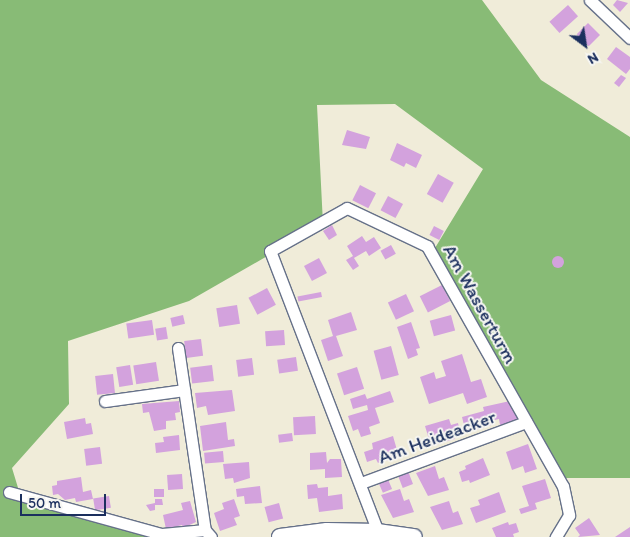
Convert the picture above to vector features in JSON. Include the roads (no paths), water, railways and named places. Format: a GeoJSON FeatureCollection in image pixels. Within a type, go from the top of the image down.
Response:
{"type":"FeatureCollection","features":[{"type":"Feature","properties":{"kind":"street"},"geometry":{"type":"LineString","coordinates":[[590,0],[630,38]]}},
{"type":"Feature","properties":{"kind":"street","name":"Am Wasserturm"},"geometry":{"type":"LineString","coordinates":[[378,532],[270,251],[347,208],[427,246],[563,486],[569,515],[556,537]]}},
{"type":"Feature","properties":{"kind":"street"},"geometry":{"type":"LineString","coordinates":[[9,492],[162,534],[208,533],[178,348]]}},
{"type":"Feature","properties":{"kind":"street"},"geometry":{"type":"LineString","coordinates":[[106,401],[184,390]]}},
{"type":"Feature","properties":{"kind":"street","name":"Am Heideacker"},"geometry":{"type":"LineString","coordinates":[[361,484],[526,422]]}},
{"type":"Feature","properties":{"kind":"street"},"geometry":{"type":"LineString","coordinates":[[280,537],[327,531],[378,532],[414,537]]}}]}
